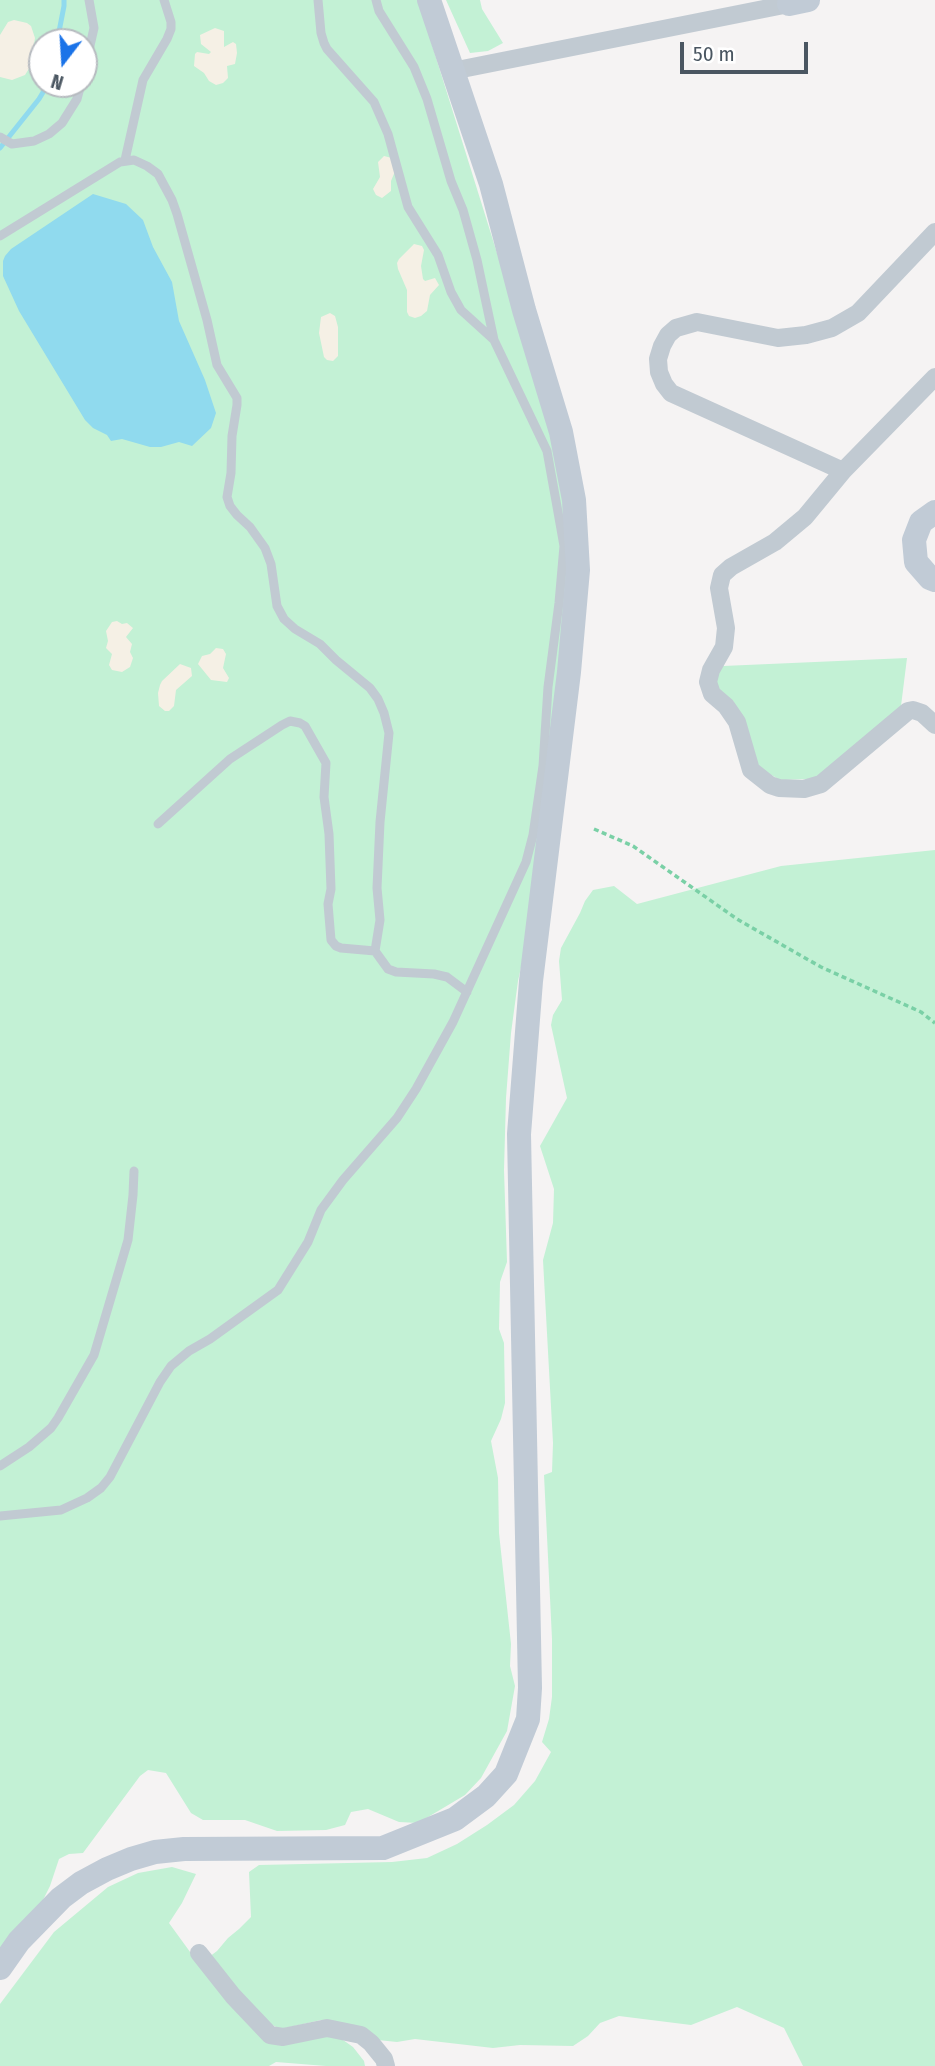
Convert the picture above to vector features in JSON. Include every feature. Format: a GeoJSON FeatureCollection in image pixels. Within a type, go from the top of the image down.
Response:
{"type":"FeatureCollection","features":[{"type":"Feature","properties":{"kind":"street"},"geometry":{"type":"LineString","coordinates":[[0,1968],[19,1941],[61,1898],[98,1873],[131,1859],[155,1852],[184,1849],[383,1848],[455,1819],[486,1796],[506,1774],[528,1719],[530,1688],[519,1134],[531,981],[569,672],[577,558],[574,500],[561,432],[524,310],[491,184],[429,0]]}},
{"type":"Feature","properties":{"kind":"street"},"geometry":{"type":"LineString","coordinates":[[452,71],[799,2]]}},
{"type":"Feature","properties":{"kind":"street"},"geometry":{"type":"LineString","coordinates":[[844,471],[671,393],[659,372],[662,346],[668,335],[687,323],[710,324],[778,338],[806,335],[832,328],[858,313],[935,232]]}},
{"type":"Feature","properties":{"kind":"street"},"geometry":{"type":"LineString","coordinates":[[935,377],[844,471],[805,517],[775,542],[730,567],[722,575],[719,588],[726,628],[723,647],[708,682],[712,694],[726,706],[737,722],[751,770],[770,785],[779,788],[804,789],[821,784],[908,711],[922,713],[935,725]]}},
{"type":"Feature","properties":{"kind":"street"},"geometry":{"type":"LineString","coordinates":[[935,512],[921,522],[914,540],[916,562],[935,580]]}},
{"type":"Feature","properties":{"kind":"street"},"geometry":{"type":"LineString","coordinates":[[199,1953],[233,1996],[270,2035],[283,2037],[327,2028],[361,2035],[372,2043],[386,2066]]}},
{"type":"Feature","properties":{"kind":"lane"},"geometry":{"type":"LineString","coordinates":[[89,0],[94,28]]}},
{"type":"Feature","properties":{"kind":"lane"},"geometry":{"type":"LineString","coordinates":[[125,160],[143,80],[171,29],[164,0]]}},
{"type":"Feature","properties":{"kind":"lane"},"geometry":{"type":"LineString","coordinates":[[318,0],[324,43],[374,102],[388,134],[408,207],[438,255],[451,292],[461,310],[494,340]]}},
{"type":"Feature","properties":{"kind":"lane"},"geometry":{"type":"LineString","coordinates":[[0,1516],[61,1510],[101,1488],[110,1477],[171,1366],[278,1290],[308,1242],[321,1210],[343,1180],[397,1118],[416,1089],[467,992],[526,862],[533,835],[543,766],[548,687],[564,546],[547,451],[494,340],[477,260],[427,99],[414,68],[379,11],[376,0]]}},
{"type":"Feature","properties":{"kind":"lane"},"geometry":{"type":"LineString","coordinates":[[1,137],[12,144],[34,141],[48,134],[62,123],[77,98]]}},
{"type":"Feature","properties":{"kind":"lane"},"geometry":{"type":"LineString","coordinates":[[0,236],[125,160],[134,160],[158,174],[177,214],[217,365],[237,398],[228,497],[237,515],[250,527],[265,548],[271,564],[277,606],[284,619],[320,644],[370,688],[384,713],[389,733],[380,822],[377,888],[380,920],[375,951],[388,969],[447,977],[467,992]]}},
{"type":"Feature","properties":{"kind":"lane"},"geometry":{"type":"LineString","coordinates":[[158,824],[230,759],[282,725],[290,721],[300,723],[305,726],[326,763],[324,797],[329,834],[331,889],[328,904],[331,940],[341,948],[375,951]]}},
{"type":"Feature","properties":{"kind":"lane"},"geometry":{"type":"LineString","coordinates":[[0,1466],[51,1428],[93,1355],[128,1240],[134,1171]]}},
{"type":"Feature","properties":{"kind":"path"},"geometry":{"type":"LineString","coordinates":[[594,829],[633,846],[737,919],[821,967],[921,1012],[935,1023]]}},
{"type":"Feature","properties":{"kind":"green space"},"geometry":{"type":"Polygon","coordinates":[[[0,0],[418,0],[556,442],[572,559],[529,931],[518,981],[511,1033],[506,1098],[504,1170],[507,1262],[500,1282],[499,1329],[504,1343],[505,1403],[491,1441],[498,1478],[499,1533],[511,1644],[510,1666],[515,1686],[507,1731],[481,1778],[465,1795],[418,1823],[399,1822],[368,1809],[351,1812],[345,1825],[326,1830],[277,1831],[245,1820],[203,1820],[191,1813],[166,1773],[148,1770],[140,1776],[83,1853],[69,1854],[59,1859],[42,1902],[0,1951],[0,0]]]}},
{"type":"Feature","properties":{"kind":"green space"},"geometry":{"type":"Polygon","coordinates":[[[446,0],[480,0],[482,9],[503,43],[488,51],[470,53],[446,0]]]}},
{"type":"Feature","properties":{"kind":"green space"},"geometry":{"type":"Polygon","coordinates":[[[907,658],[901,706],[816,778],[810,779],[780,780],[756,766],[742,717],[733,701],[716,690],[714,679],[723,666],[907,658]]]}},
{"type":"Feature","properties":{"kind":"green space"},"geometry":{"type":"Polygon","coordinates":[[[935,850],[935,2066],[803,2066],[784,2028],[737,2007],[691,2025],[619,2016],[600,2023],[588,2036],[573,2046],[520,2045],[493,2048],[415,2039],[397,2042],[378,2040],[348,2024],[321,2020],[281,2029],[265,2022],[209,1957],[251,1917],[249,1872],[259,1865],[392,1862],[427,1858],[457,1844],[514,1805],[535,1781],[551,1752],[542,1742],[552,1697],[544,1475],[552,1472],[553,1443],[543,1260],[553,1223],[554,1189],[540,1146],[567,1098],[551,1025],[553,1015],[562,1000],[559,961],[561,948],[585,901],[593,890],[614,886],[637,904],[781,866],[935,850]]]}},
{"type":"Feature","properties":{"kind":"green space"},"geometry":{"type":"Polygon","coordinates":[[[172,1867],[196,1874],[169,1923],[217,1989],[264,2036],[336,2035],[353,2047],[365,2066],[276,2062],[269,2066],[0,2066],[0,2004],[54,1932],[108,1887],[138,1873],[172,1867]]]}},
{"type":"Feature","properties":{"kind":"sand"},"geometry":{"type":"Polygon","coordinates":[[[14,20],[27,23],[32,28],[28,28],[28,70],[25,75],[12,80],[0,77],[0,35],[8,22],[14,20]]]}},
{"type":"Feature","properties":{"kind":"sand"},"geometry":{"type":"Polygon","coordinates":[[[215,28],[224,31],[224,47],[233,42],[236,44],[237,53],[235,64],[227,66],[228,78],[216,85],[194,66],[197,52],[211,52],[201,44],[200,35],[215,28]]]}},
{"type":"Feature","properties":{"kind":"sand"},"geometry":{"type":"Polygon","coordinates":[[[384,156],[392,158],[396,169],[391,181],[391,191],[382,198],[376,195],[373,189],[380,177],[378,162],[384,156]]]}},
{"type":"Feature","properties":{"kind":"sand"},"geometry":{"type":"Polygon","coordinates":[[[414,244],[422,246],[424,250],[421,266],[423,279],[425,281],[435,278],[439,285],[430,295],[427,311],[415,318],[407,312],[407,290],[397,263],[414,244]]]}},
{"type":"Feature","properties":{"kind":"sand"},"geometry":{"type":"Polygon","coordinates":[[[330,313],[335,316],[338,327],[338,356],[333,361],[324,357],[319,333],[321,317],[330,313]]]}},
{"type":"Feature","properties":{"kind":"sand"},"geometry":{"type":"Polygon","coordinates":[[[112,622],[127,623],[133,628],[126,637],[132,644],[130,652],[133,658],[130,667],[122,672],[112,670],[109,665],[112,654],[106,648],[106,631],[112,622]]]}},
{"type":"Feature","properties":{"kind":"sand"},"geometry":{"type":"Polygon","coordinates":[[[216,648],[223,649],[226,654],[223,668],[229,678],[227,682],[211,680],[198,664],[202,656],[210,654],[216,648]]]}},
{"type":"Feature","properties":{"kind":"sand"},"geometry":{"type":"Polygon","coordinates":[[[180,664],[191,668],[192,676],[176,690],[174,706],[165,711],[159,706],[160,685],[180,664]]]}},
{"type":"Feature","properties":{"kind":"water"},"geometry":{"type":"Polygon","coordinates":[[[93,194],[126,204],[143,220],[153,247],[172,282],[179,321],[205,380],[216,413],[211,428],[192,446],[179,442],[150,447],[122,439],[111,441],[107,435],[93,428],[85,420],[19,311],[3,276],[3,261],[11,249],[93,194]]]}},
{"type":"Feature","properties":{"kind":"waterway"},"geometry":{"type":"LineString","coordinates":[[60,28],[64,0]]}},
{"type":"Feature","properties":{"kind":"waterway"},"geometry":{"type":"LineString","coordinates":[[0,148],[40,98]]}}]}
